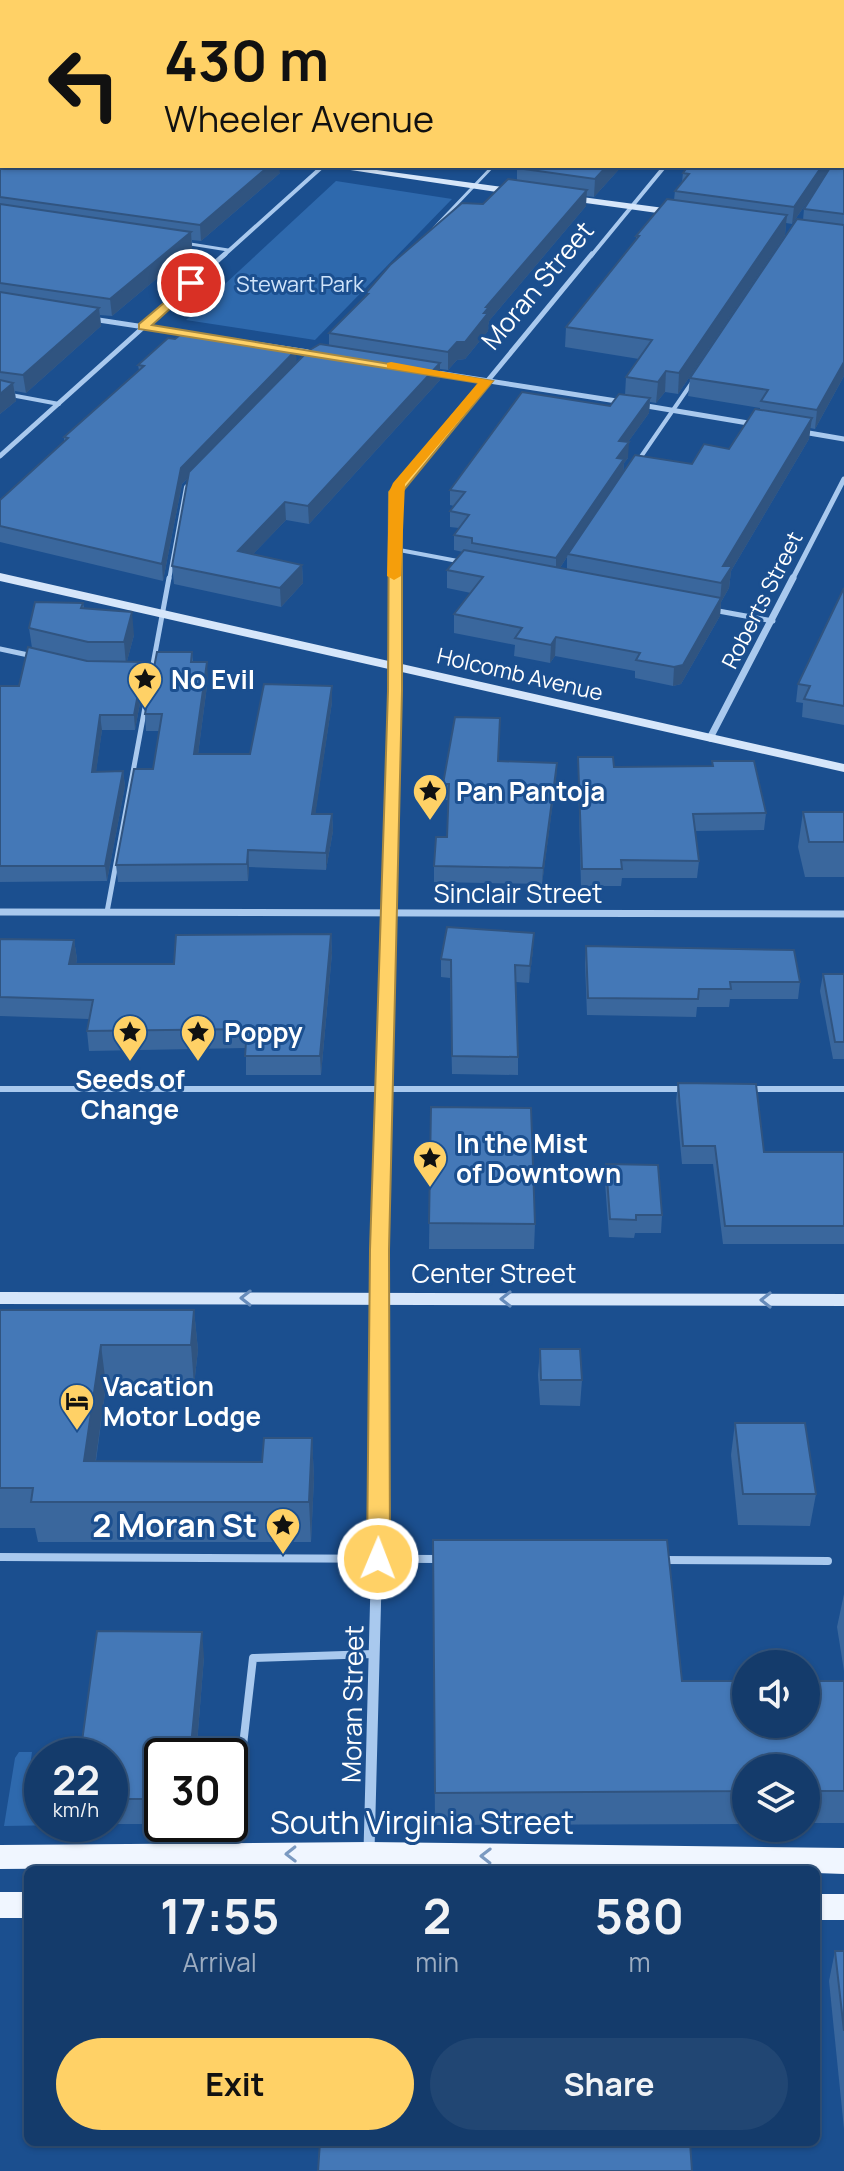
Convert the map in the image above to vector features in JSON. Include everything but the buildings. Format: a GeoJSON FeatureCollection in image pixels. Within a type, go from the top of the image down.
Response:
{"type":"FeatureCollection","features":[{"type":"Feature","properties":{"kind":"main road","name":"South Virginia Street"},"geometry":{"type":"LineString","coordinates":[[0,1857],[369,1854],[844,1861]]}},
{"type":"Feature","properties":{"kind":"main road"},"geometry":{"type":"LineString","coordinates":[[0,1905],[24,1905]]}},
{"type":"Feature","properties":{"kind":"main road"},"geometry":{"type":"LineString","coordinates":[[820,1907],[844,1907]]}},
{"type":"Feature","properties":{"kind":"street"},"geometry":{"type":"LineString","coordinates":[[0,456],[324,168]]}},
{"type":"Feature","properties":{"kind":"street"},"geometry":{"type":"LineString","coordinates":[[341,168],[521,192]]}},
{"type":"Feature","properties":{"kind":"street","name":"Moran Street"},"geometry":{"type":"LineString","coordinates":[[369,1854],[378,1559],[382,1088],[386,913],[391,885],[394,549],[399,483],[663,168]]}},
{"type":"Feature","properties":{"kind":"street"},"geometry":{"type":"LineString","coordinates":[[553,196],[694,215]]}},
{"type":"Feature","properties":{"kind":"street"},"geometry":{"type":"LineString","coordinates":[[85,318],[317,354]]}},
{"type":"Feature","properties":{"kind":"street"},"geometry":{"type":"LineString","coordinates":[[424,371],[763,425]]}},
{"type":"Feature","properties":{"kind":"street"},"geometry":{"type":"LineString","coordinates":[[793,430],[844,439]]}},
{"type":"Feature","properties":{"kind":"street","name":"Roberts Street"},"geometry":{"type":"LineString","coordinates":[[710,738],[844,479]]}},
{"type":"Feature","properties":{"kind":"street","name":"Holcomb Avenue"},"geometry":{"type":"LineString","coordinates":[[0,577],[844,768]]}},
{"type":"Feature","properties":{"kind":"street","name":"Sinclair Street"},"geometry":{"type":"LineString","coordinates":[[0,912],[844,914]]}},
{"type":"Feature","properties":{"kind":"street","name":"Center Street"},"geometry":{"type":"LineString","coordinates":[[0,1298],[844,1300]]}},
{"type":"Feature","properties":{"kind":"lane"},"geometry":{"type":"LineString","coordinates":[[430,232],[491,168]]}},
{"type":"Feature","properties":{"kind":"lane"},"geometry":{"type":"LineString","coordinates":[[175,242],[228,250]]}},
{"type":"Feature","properties":{"kind":"lane"},"geometry":{"type":"LineString","coordinates":[[306,363],[324,349]]}},
{"type":"Feature","properties":{"kind":"lane"},"geometry":{"type":"LineString","coordinates":[[638,462],[698,373]]}},
{"type":"Feature","properties":{"kind":"lane"},"geometry":{"type":"LineString","coordinates":[[0,393],[59,404]]}},
{"type":"Feature","properties":{"kind":"lane"},"geometry":{"type":"LineString","coordinates":[[107,912],[186,487],[197,476]]}},
{"type":"Feature","properties":{"kind":"lane"},"geometry":{"type":"LineString","coordinates":[[394,549],[470,563]]}},
{"type":"Feature","properties":{"kind":"lane"},"geometry":{"type":"LineString","coordinates":[[711,609],[773,621]]}},
{"type":"Feature","properties":{"kind":"lane"},"geometry":{"type":"LineString","coordinates":[[0,649],[47,660]]}},
{"type":"Feature","properties":{"kind":"lane"},"geometry":{"type":"LineString","coordinates":[[136,671],[151,671]]}},
{"type":"Feature","properties":{"kind":"lane"},"geometry":{"type":"LineString","coordinates":[[0,1089],[689,1089]]}},
{"type":"Feature","properties":{"kind":"lane"},"geometry":{"type":"LineString","coordinates":[[736,1089],[844,1089]]}},
{"type":"Feature","properties":{"kind":"lane"},"geometry":{"type":"LineString","coordinates":[[0,1557],[456,1560]]}},
{"type":"Feature","properties":{"kind":"lane"},"geometry":{"type":"LineString","coordinates":[[646,1560],[828,1561]]}},
{"type":"Feature","properties":{"kind":"lane"},"geometry":{"type":"LineString","coordinates":[[244,1738],[253,1658],[374,1654]]}},
{"type":"Feature","properties":{"kind":"green space","name":"Stewart Park"},"geometry":{"type":"Polygon","coordinates":[[[336,181],[452,199],[315,340],[186,320],[336,181]]]}},
{"type":"Feature","properties":{"kind":"green space"},"geometry":{"type":"Polygon","coordinates":[[[19,1752],[24,1752],[24,1826],[4,1826],[15,1758],[19,1752]]]}},
{"type":"Feature","properties":{"kind":"slow traffic"},"geometry":{"type":"LineString","coordinates":[[391,365],[487,381],[399,483],[396,492],[394,576]]}},
{"type":"Feature","properties":{"kind":"place","name":"No Evil"},"geometry":{"type":"Point","coordinates":[145,710]}},
{"type":"Feature","properties":{"kind":"place","name":"Pan Pantoja"},"geometry":{"type":"Point","coordinates":[430,822]}},
{"type":"Feature","properties":{"kind":"place","name":"Seeds of Change"},"geometry":{"type":"Point","coordinates":[130,1063]}},
{"type":"Feature","properties":{"kind":"place","name":"Poppy"},"geometry":{"type":"Point","coordinates":[198,1063]}},
{"type":"Feature","properties":{"kind":"place","name":"In the Mist of Downtown"},"geometry":{"type":"Point","coordinates":[430,1189]}},
{"type":"Feature","properties":{"kind":"place","name":"Vacation Motor Lodge"},"geometry":{"type":"Point","coordinates":[77,1432]}},
{"type":"Feature","properties":{"kind":"place","name":"2 Moran St"},"geometry":{"type":"Point","coordinates":[283,1556]}},
{"type":"Feature","properties":{"kind":"route"},"geometry":{"type":"LineString","coordinates":[[191,283],[143,327],[487,381],[399,483],[396,492],[395,691],[390,892],[386,913],[380,1250],[378,1559]]}}]}
